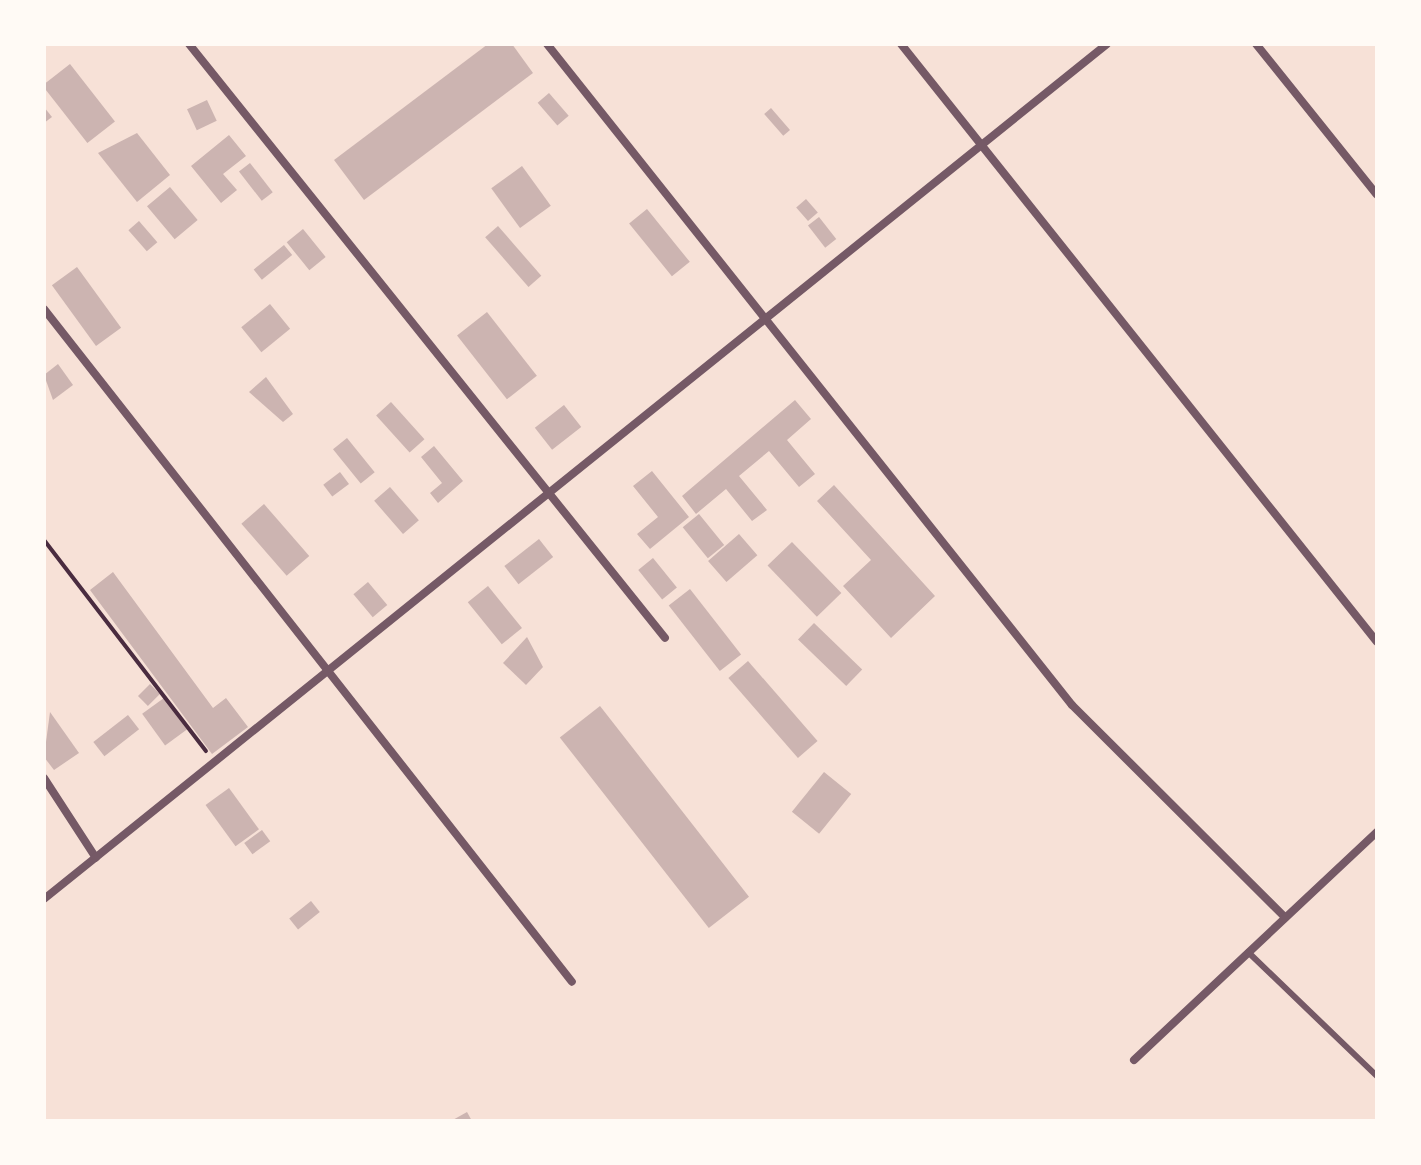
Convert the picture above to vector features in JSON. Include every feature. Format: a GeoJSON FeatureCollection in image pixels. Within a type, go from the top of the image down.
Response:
{"type":"FeatureCollection","features":[{"type":"Feature","properties":{"kind":"street"},"geometry":{"type":"LineString","coordinates":[[189,44],[665,638]]}},
{"type":"Feature","properties":{"kind":"street"},"geometry":{"type":"LineString","coordinates":[[547,44],[1072,705],[1285,917]]}},
{"type":"Feature","properties":{"kind":"street"},"geometry":{"type":"LineString","coordinates":[[901,44],[1377,642]]}},
{"type":"Feature","properties":{"kind":"street"},"geometry":{"type":"LineString","coordinates":[[44,899],[985,149],[1107,44]]}},
{"type":"Feature","properties":{"kind":"street"},"geometry":{"type":"LineString","coordinates":[[1256,44],[1377,195]]}},
{"type":"Feature","properties":{"kind":"street"},"geometry":{"type":"LineString","coordinates":[[44,309],[572,982]]}},
{"type":"Feature","properties":{"kind":"street"},"geometry":{"type":"LineString","coordinates":[[44,778],[96,858]]}},
{"type":"Feature","properties":{"kind":"street"},"geometry":{"type":"LineString","coordinates":[[1134,1060],[1377,832]]}},
{"type":"Feature","properties":{"kind":"lane"},"geometry":{"type":"LineString","coordinates":[[1248,952],[1377,1076]]}},
{"type":"Feature","properties":{"kind":"path"},"geometry":{"type":"LineString","coordinates":[[44,540],[215,763]]}},
{"type":"Feature","properties":{"kind":"building"},"geometry":{"type":"Polygon","coordinates":[[[488,44],[512,44],[533,73],[364,200],[334,160],[488,44]]]}},
{"type":"Feature","properties":{"kind":"building"},"geometry":{"type":"Polygon","coordinates":[[[70,64],[115,122],[87,143],[44,88],[44,84],[70,64]]]}},
{"type":"Feature","properties":{"kind":"building"},"geometry":{"type":"Polygon","coordinates":[[[549,93],[569,116],[557,125],[538,103],[549,93]]]}},
{"type":"Feature","properties":{"kind":"building"},"geometry":{"type":"Polygon","coordinates":[[[207,100],[217,121],[197,130],[187,109],[207,100]]]}},
{"type":"Feature","properties":{"kind":"building"},"geometry":{"type":"Polygon","coordinates":[[[44,107],[52,117],[44,123],[44,107]]]}},
{"type":"Feature","properties":{"kind":"building"},"geometry":{"type":"Polygon","coordinates":[[[771,108],[790,130],[783,136],[764,114],[771,108]]]}},
{"type":"Feature","properties":{"kind":"building"},"geometry":{"type":"Polygon","coordinates":[[[137,133],[170,175],[137,202],[98,153],[137,133]]]}},
{"type":"Feature","properties":{"kind":"building"},"geometry":{"type":"Polygon","coordinates":[[[229,135],[246,156],[223,174],[237,190],[221,203],[191,166],[229,135]]]}},
{"type":"Feature","properties":{"kind":"building"},"geometry":{"type":"Polygon","coordinates":[[[250,163],[273,192],[262,201],[239,172],[250,163]]]}},
{"type":"Feature","properties":{"kind":"building"},"geometry":{"type":"Polygon","coordinates":[[[522,166],[551,206],[520,228],[491,188],[522,166]]]}},
{"type":"Feature","properties":{"kind":"building"},"geometry":{"type":"Polygon","coordinates":[[[170,187],[198,220],[175,239],[147,206],[170,187]]]}},
{"type":"Feature","properties":{"kind":"building"},"geometry":{"type":"Polygon","coordinates":[[[806,199],[818,213],[808,221],[796,208],[806,199]]]}},
{"type":"Feature","properties":{"kind":"building"},"geometry":{"type":"Polygon","coordinates":[[[647,209],[690,262],[672,276],[629,223],[647,209]]]}},
{"type":"Feature","properties":{"kind":"building"},"geometry":{"type":"Polygon","coordinates":[[[819,217],[836,239],[825,248],[808,226],[819,217]]]}},
{"type":"Feature","properties":{"kind":"building"},"geometry":{"type":"Polygon","coordinates":[[[139,221],[157,242],[147,251],[128,230],[139,221]]]}},
{"type":"Feature","properties":{"kind":"building"},"geometry":{"type":"Polygon","coordinates":[[[498,226],[541,276],[528,287],[485,237],[498,226]]]}},
{"type":"Feature","properties":{"kind":"building"},"geometry":{"type":"Polygon","coordinates":[[[303,229],[326,257],[309,270],[287,242],[303,229]]]}},
{"type":"Feature","properties":{"kind":"building"},"geometry":{"type":"Polygon","coordinates":[[[284,245],[292,255],[262,280],[254,270],[284,245]]]}},
{"type":"Feature","properties":{"kind":"building"},"geometry":{"type":"Polygon","coordinates":[[[77,267],[121,328],[96,346],[52,285],[77,267]]]}},
{"type":"Feature","properties":{"kind":"building"},"geometry":{"type":"Polygon","coordinates":[[[270,304],[290,329],[261,352],[241,327],[270,304]]]}},
{"type":"Feature","properties":{"kind":"building"},"geometry":{"type":"Polygon","coordinates":[[[487,312],[537,376],[507,399],[457,335],[487,312]]]}},
{"type":"Feature","properties":{"kind":"building"},"geometry":{"type":"Polygon","coordinates":[[[58,364],[73,385],[53,400],[44,375],[58,364]]]}},
{"type":"Feature","properties":{"kind":"building"},"geometry":{"type":"Polygon","coordinates":[[[266,377],[293,414],[283,422],[249,392],[266,377]]]}},
{"type":"Feature","properties":{"kind":"building"},"geometry":{"type":"Polygon","coordinates":[[[795,400],[811,419],[787,440],[815,474],[799,487],[769,451],[739,476],[767,510],[752,521],[726,489],[696,514],[682,496],[795,400]]]}},
{"type":"Feature","properties":{"kind":"building"},"geometry":{"type":"Polygon","coordinates":[[[391,402],[424,439],[410,453],[376,415],[391,402]]]}},
{"type":"Feature","properties":{"kind":"building"},"geometry":{"type":"Polygon","coordinates":[[[564,405],[581,427],[552,450],[535,428],[564,405]]]}},
{"type":"Feature","properties":{"kind":"building"},"geometry":{"type":"Polygon","coordinates":[[[347,438],[375,472],[361,484],[333,449],[347,438]]]}},
{"type":"Feature","properties":{"kind":"building"},"geometry":{"type":"Polygon","coordinates":[[[434,446],[463,481],[438,503],[430,493],[442,483],[421,457],[434,446]]]}},
{"type":"Feature","properties":{"kind":"building"},"geometry":{"type":"Polygon","coordinates":[[[652,471],[689,517],[650,549],[637,534],[658,517],[633,486],[652,471]]]}},
{"type":"Feature","properties":{"kind":"building"},"geometry":{"type":"Polygon","coordinates":[[[340,472],[349,484],[332,497],[323,485],[340,472]]]}},
{"type":"Feature","properties":{"kind":"building"},"geometry":{"type":"Polygon","coordinates":[[[834,485],[935,596],[891,638],[843,586],[871,560],[817,501],[834,485]]]}},
{"type":"Feature","properties":{"kind":"building"},"geometry":{"type":"Polygon","coordinates":[[[390,487],[419,520],[403,534],[374,501],[390,487]]]}},
{"type":"Feature","properties":{"kind":"building"},"geometry":{"type":"Polygon","coordinates":[[[264,504],[309,556],[287,576],[241,524],[264,504]]]}},
{"type":"Feature","properties":{"kind":"building"},"geometry":{"type":"Polygon","coordinates":[[[699,514],[724,545],[708,558],[683,527],[699,514]]]}},
{"type":"Feature","properties":{"kind":"building"},"geometry":{"type":"Polygon","coordinates":[[[739,534],[757,555],[726,582],[708,561],[739,534]]]}},
{"type":"Feature","properties":{"kind":"building"},"geometry":{"type":"Polygon","coordinates":[[[539,539],[553,557],[518,584],[504,566],[539,539]]]}},
{"type":"Feature","properties":{"kind":"building"},"geometry":{"type":"Polygon","coordinates":[[[792,542],[841,593],[817,617],[768,566],[792,542]]]}},
{"type":"Feature","properties":{"kind":"building"},"geometry":{"type":"Polygon","coordinates":[[[653,558],[677,588],[662,599],[638,570],[653,558]]]}},
{"type":"Feature","properties":{"kind":"building"},"geometry":{"type":"Polygon","coordinates":[[[113,572],[213,708],[226,698],[248,727],[212,754],[90,590],[113,572]]]}},
{"type":"Feature","properties":{"kind":"building"},"geometry":{"type":"Polygon","coordinates":[[[368,582],[387,605],[373,617],[353,594],[368,582]]]}},
{"type":"Feature","properties":{"kind":"building"},"geometry":{"type":"Polygon","coordinates":[[[488,586],[522,628],[502,644],[468,602],[488,586]]]}},
{"type":"Feature","properties":{"kind":"building"},"geometry":{"type":"Polygon","coordinates":[[[690,589],[741,654],[720,671],[669,606],[690,589]]]}},
{"type":"Feature","properties":{"kind":"building"},"geometry":{"type":"Polygon","coordinates":[[[814,623],[862,670],[846,686],[798,640],[814,623]]]}},
{"type":"Feature","properties":{"kind":"building"},"geometry":{"type":"Polygon","coordinates":[[[527,637],[543,667],[526,685],[503,663],[527,637]]]}},
{"type":"Feature","properties":{"kind":"building"},"geometry":{"type":"Polygon","coordinates":[[[748,661],[818,741],[798,758],[728,678],[748,661]]]}},
{"type":"Feature","properties":{"kind":"building"},"geometry":{"type":"Polygon","coordinates":[[[150,684],[160,694],[148,706],[138,696],[150,684]]]}},
{"type":"Feature","properties":{"kind":"building"},"geometry":{"type":"Polygon","coordinates":[[[164,698],[187,730],[165,745],[142,714],[164,698]]]}},
{"type":"Feature","properties":{"kind":"building"},"geometry":{"type":"Polygon","coordinates":[[[600,706],[749,897],[709,928],[560,737],[600,706]]]}},
{"type":"Feature","properties":{"kind":"building"},"geometry":{"type":"Polygon","coordinates":[[[50,712],[79,753],[54,770],[44,757],[50,712]]]}},
{"type":"Feature","properties":{"kind":"building"},"geometry":{"type":"Polygon","coordinates":[[[128,715],[139,729],[104,756],[93,742],[128,715]]]}},
{"type":"Feature","properties":{"kind":"building"},"geometry":{"type":"Polygon","coordinates":[[[824,772],[851,794],[819,834],[792,812],[824,772]]]}},
{"type":"Feature","properties":{"kind":"building"},"geometry":{"type":"Polygon","coordinates":[[[229,788],[259,829],[236,846],[206,805],[229,788]]]}},
{"type":"Feature","properties":{"kind":"building"},"geometry":{"type":"Polygon","coordinates":[[[262,830],[270,841],[252,854],[244,843],[262,830]]]}},
{"type":"Feature","properties":{"kind":"building"},"geometry":{"type":"Polygon","coordinates":[[[311,901],[320,912],[298,930],[289,919],[311,901]]]}},
{"type":"Feature","properties":{"kind":"building"},"geometry":{"type":"Polygon","coordinates":[[[467,1112],[472,1121],[451,1121],[467,1112]]]}}]}
